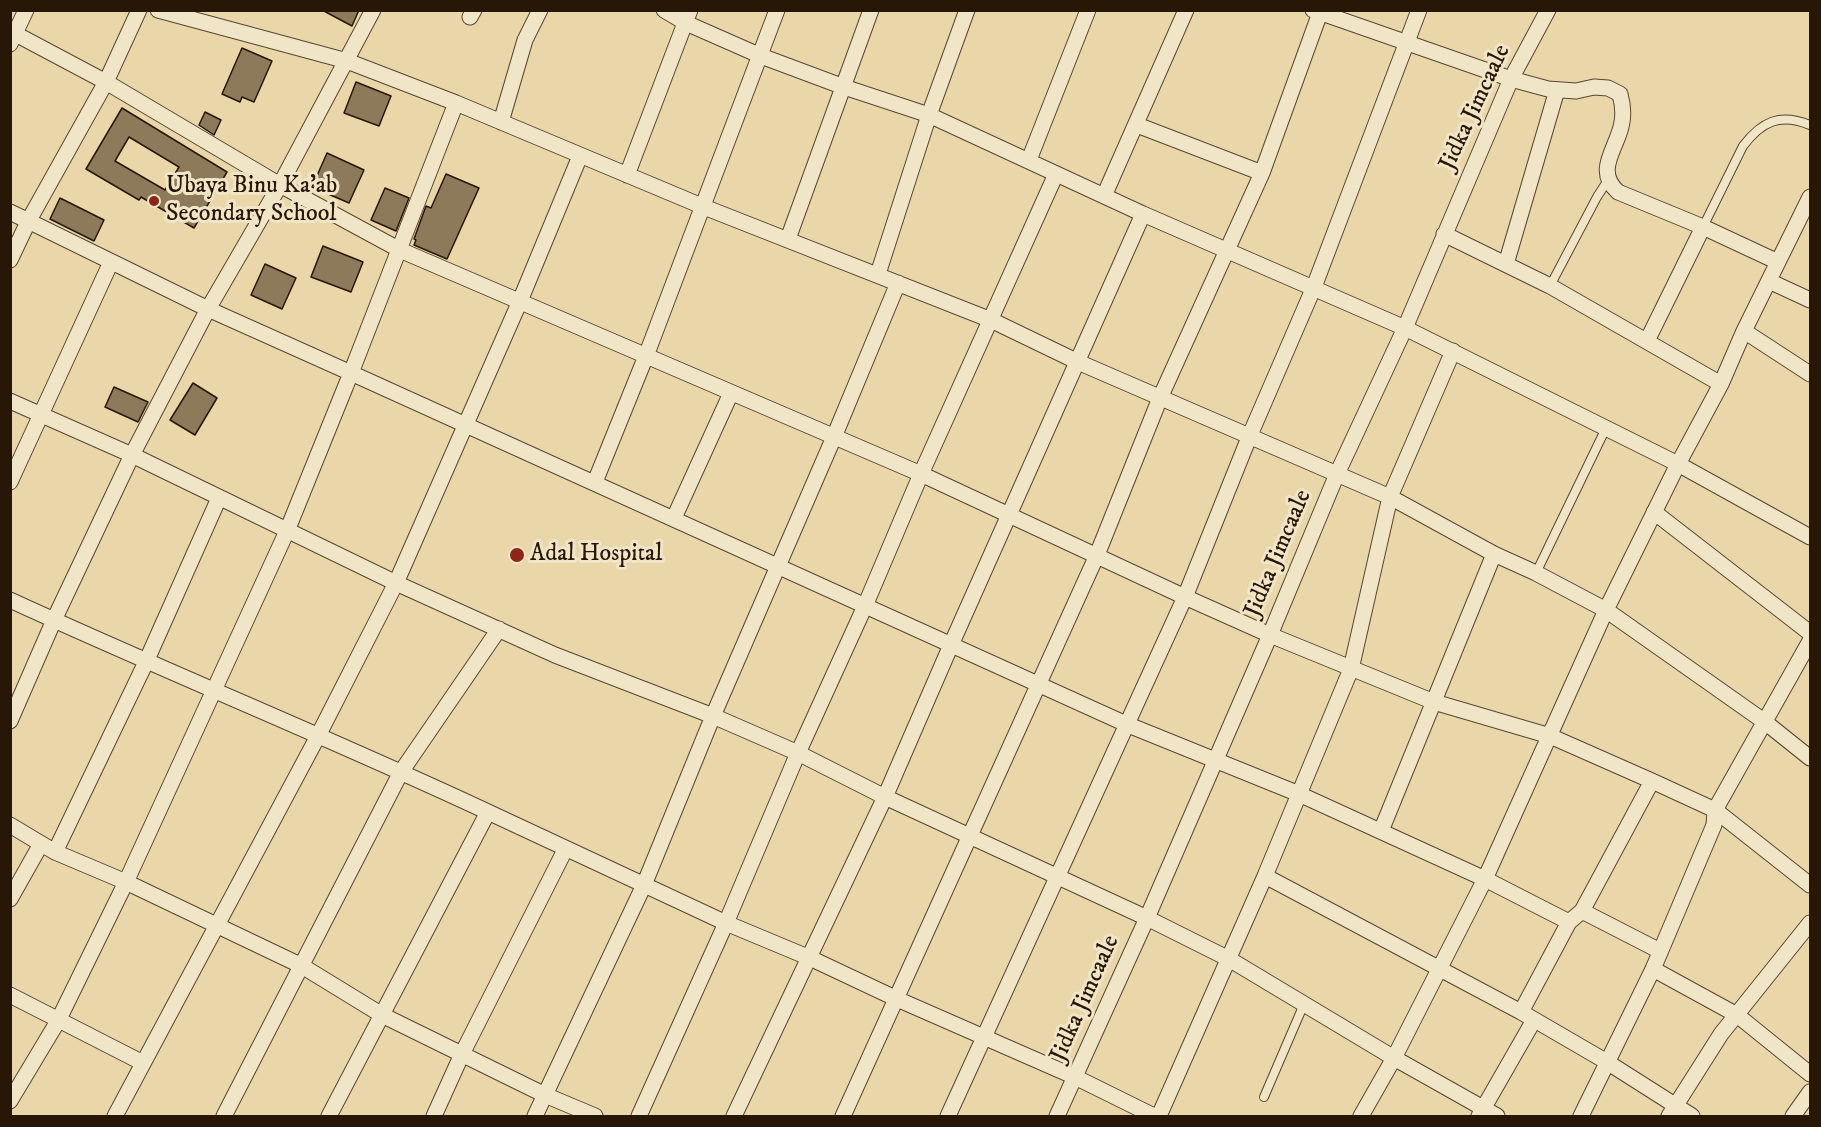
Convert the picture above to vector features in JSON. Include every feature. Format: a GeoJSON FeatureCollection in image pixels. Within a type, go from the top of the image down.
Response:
{"type":"FeatureCollection","features":[{"type":"Feature","properties":{"kind":"street"},"geometry":{"type":"LineString","coordinates":[[26,10],[12,36],[106,82],[280,185],[400,250],[921,474],[1185,597],[1351,669],[1434,702],[1550,736],[1652,781],[1715,810],[1810,885]]}},
{"type":"Feature","properties":{"kind":"street"},"geometry":{"type":"LineString","coordinates":[[10,260],[29,220],[106,82],[139,10]]}},
{"type":"Feature","properties":{"kind":"street"},"geometry":{"type":"LineString","coordinates":[[158,10],[347,62],[456,103],[704,207],[991,320],[1078,362],[1390,497],[1494,554],[1606,610],[1765,722],[1810,758]]}},
{"type":"Feature","properties":{"kind":"street"},"geometry":{"type":"LineString","coordinates":[[10,721],[54,620],[132,455],[208,309],[280,185],[373,10]]}},
{"type":"Feature","properties":{"kind":"street"},"geometry":{"type":"LineString","coordinates":[[501,122],[525,40],[540,10]]}},
{"type":"Feature","properties":{"kind":"street"},"geometry":{"type":"LineString","coordinates":[[663,10],[688,16],[761,56],[929,115],[1104,196],[1405,328],[1678,464],[1810,537]]}},
{"type":"Feature","properties":{"kind":"street"},"geometry":{"type":"LineString","coordinates":[[595,482],[704,207],[777,10]]}},
{"type":"Feature","properties":{"kind":"street"},"geometry":{"type":"LineString","coordinates":[[788,239],[871,10]]}},
{"type":"Feature","properties":{"kind":"street"},"geometry":{"type":"LineString","coordinates":[[878,274],[929,115],[967,10]]}},
{"type":"Feature","properties":{"kind":"street"},"geometry":{"type":"LineString","coordinates":[[1029,160],[1088,10]]}},
{"type":"Feature","properties":{"kind":"street"},"geometry":{"type":"LineString","coordinates":[[1104,196],[1186,10]]}},
{"type":"Feature","properties":{"kind":"street"},"geometry":{"type":"LineString","coordinates":[[948,1116],[1185,597],[1250,435],[1314,287],[1419,10]]}},
{"type":"Feature","properties":{"kind":"street","name":"Jidka Jimcaale"},"geometry":{"type":"LineString","coordinates":[[1058,1116],[1147,918],[1337,474],[1405,328],[1511,79],[1548,10]]}},
{"type":"Feature","properties":{"kind":"street"},"geometry":{"type":"LineString","coordinates":[[843,1116],[1097,555],[1160,398],[1262,173],[1318,11],[1511,79],[1548,89],[1576,91],[1601,87],[1620,94],[1623,109],[1621,127],[1607,166],[1609,184],[1618,192],[1703,227],[1778,262]]}},
{"type":"Feature","properties":{"kind":"street"},"geometry":{"type":"LineString","coordinates":[[627,175],[688,16]]}},
{"type":"Feature","properties":{"kind":"street"},"geometry":{"type":"LineString","coordinates":[[1506,264],[1557,90]]}},
{"type":"Feature","properties":{"kind":"street"},"geometry":{"type":"LineString","coordinates":[[10,1101],[58,1021],[126,882],[287,531],[400,250],[456,103]]}},
{"type":"Feature","properties":{"kind":"street"},"geometry":{"type":"LineString","coordinates":[[1137,124],[1262,173]]}},
{"type":"Feature","properties":{"kind":"street"},"geometry":{"type":"LineString","coordinates":[[115,1116],[318,736],[396,583],[520,301],[580,156]]}},
{"type":"Feature","properties":{"kind":"street"},"geometry":{"type":"LineString","coordinates":[[639,1116],[726,923],[921,474],[1056,174]]}},
{"type":"Feature","properties":{"kind":"street"},"geometry":{"type":"LineString","coordinates":[[1361,1116],[1441,969],[1485,879],[1606,610],[1678,464],[1721,384],[1778,262],[1807,213],[1810,197]]}},
{"type":"Feature","properties":{"kind":"street"},"geometry":{"type":"LineString","coordinates":[[10,212],[208,309],[1126,724],[1299,794],[1485,879],[1569,922]]}},
{"type":"Feature","properties":{"kind":"street"},"geometry":{"type":"LineString","coordinates":[[734,1116],[885,797],[1143,213]]}},
{"type":"Feature","properties":{"kind":"street"},"geometry":{"type":"LineString","coordinates":[[1647,341],[1703,227]]}},
{"type":"Feature","properties":{"kind":"street"},"geometry":{"type":"LineString","coordinates":[[1444,234],[1551,286],[1721,384]]}},
{"type":"Feature","properties":{"kind":"street"},"geometry":{"type":"LineString","coordinates":[[10,482],[111,261]]}},
{"type":"Feature","properties":{"kind":"street"},"geometry":{"type":"LineString","coordinates":[[1769,281],[1810,300]]}},
{"type":"Feature","properties":{"kind":"street"},"geometry":{"type":"LineString","coordinates":[[536,1116],[644,885],[713,716],[898,283]]}},
{"type":"Feature","properties":{"kind":"street"},"geometry":{"type":"LineString","coordinates":[[1744,331],[1810,374]]}},
{"type":"Feature","properties":{"kind":"street"},"geometry":{"type":"LineString","coordinates":[[1160,1116],[1265,876],[1351,669],[1390,497],[1453,351]]}},
{"type":"Feature","properties":{"kind":"street"},"geometry":{"type":"LineString","coordinates":[[674,518],[731,393]]}},
{"type":"Feature","properties":{"kind":"street"},"geometry":{"type":"LineString","coordinates":[[10,400],[132,455],[396,583],[555,655],[713,716],[798,753],[885,797],[1147,918],[1229,959],[1487,1114],[1569,922],[1582,911],[1652,781]]}},
{"type":"Feature","properties":{"kind":"street"},"geometry":{"type":"LineString","coordinates":[[55,852],[146,662],[219,498]]}},
{"type":"Feature","properties":{"kind":"street"},"geometry":{"type":"LineString","coordinates":[[1654,512],[1810,633]]}},
{"type":"Feature","properties":{"kind":"street"},"geometry":{"type":"LineString","coordinates":[[1381,831],[1494,554]]}},
{"type":"Feature","properties":{"kind":"street"},"geometry":{"type":"LineString","coordinates":[[10,600],[214,692],[401,772],[565,850],[1075,1077],[1154,1116]]}},
{"type":"Feature","properties":{"kind":"street"},"geometry":{"type":"LineString","coordinates":[[224,1116],[401,772],[499,629]]}},
{"type":"Feature","properties":{"kind":"street"},"geometry":{"type":"LineString","coordinates":[[1581,1116],[1653,969],[1714,825],[1715,810],[1810,641]]}},
{"type":"Feature","properties":{"kind":"street"},"geometry":{"type":"LineString","coordinates":[[329,1116],[488,812]]}},
{"type":"Feature","properties":{"kind":"street"},"geometry":{"type":"LineString","coordinates":[[10,825],[55,852],[126,882],[302,966],[382,1015],[545,1095],[595,1116]]}},
{"type":"Feature","properties":{"kind":"street"},"geometry":{"type":"LineString","coordinates":[[10,899],[41,844]]}},
{"type":"Feature","properties":{"kind":"street"},"geometry":{"type":"LineString","coordinates":[[434,1116],[462,1054],[565,850]]}},
{"type":"Feature","properties":{"kind":"street"},"geometry":{"type":"LineString","coordinates":[[1265,876],[1528,1016],[1607,1062],[1672,1111],[1692,1116]]}},
{"type":"Feature","properties":{"kind":"street"},"geometry":{"type":"LineString","coordinates":[[1582,911],[1660,951]]}},
{"type":"Feature","properties":{"kind":"street"},"geometry":{"type":"LineString","coordinates":[[1672,1111],[1721,1034],[1810,923]]}},
{"type":"Feature","properties":{"kind":"street"},"geometry":{"type":"LineString","coordinates":[[1653,969],[1737,1015],[1810,1074]]}},
{"type":"Feature","properties":{"kind":"street"},"geometry":{"type":"LineString","coordinates":[[10,995],[144,1063]]}},
{"type":"Feature","properties":{"kind":"street"},"geometry":{"type":"LineString","coordinates":[[1793,1116],[1810,1092]]}},
{"type":"Feature","properties":{"kind":"lane"},"geometry":{"type":"LineString","coordinates":[[1703,227],[1743,146],[1752,134],[1765,124],[1781,119],[1799,120],[1810,125]]}},
{"type":"Feature","properties":{"kind":"lane"},"geometry":{"type":"LineString","coordinates":[[1551,286],[1608,180]]}},
{"type":"Feature","properties":{"kind":"lane"},"geometry":{"type":"LineString","coordinates":[[1536,573],[1606,428]]}},
{"type":"Feature","properties":{"kind":"lane"},"geometry":{"type":"LineString","coordinates":[[1264,1097],[1304,1004]]}},
{"type":"Feature","properties":{"kind":"building"},"geometry":{"type":"Polygon","coordinates":[[[322,10],[359,10],[352,26],[322,10]]]}},
{"type":"Feature","properties":{"kind":"building"},"geometry":{"type":"Polygon","coordinates":[[[242,48],[272,61],[254,102],[242,97],[240,102],[222,94],[242,48]]]}},
{"type":"Feature","properties":{"kind":"building"},"geometry":{"type":"Polygon","coordinates":[[[356,82],[391,96],[379,126],[344,113],[356,82]]]}},
{"type":"Feature","properties":{"kind":"building"},"geometry":{"type":"Polygon","coordinates":[[[122,108],[227,172],[194,228],[86,169],[122,108]],[[129,137],[115,161],[165,190],[179,167],[129,137]]]}},
{"type":"Feature","properties":{"kind":"building"},"geometry":{"type":"Polygon","coordinates":[[[205,112],[221,120],[214,135],[199,125],[205,112]]]}},
{"type":"Feature","properties":{"kind":"building"},"geometry":{"type":"Polygon","coordinates":[[[327,153],[364,170],[349,203],[312,187],[327,153]]]}},
{"type":"Feature","properties":{"kind":"building"},"geometry":{"type":"Polygon","coordinates":[[[446,174],[479,188],[447,259],[414,245],[426,206],[431,208],[446,174]]]}},
{"type":"Feature","properties":{"kind":"building"},"geometry":{"type":"Polygon","coordinates":[[[385,188],[409,198],[396,231],[371,220],[385,188]]]}},
{"type":"Feature","properties":{"kind":"building"},"geometry":{"type":"Polygon","coordinates":[[[60,198],[104,220],[94,241],[50,219],[60,198]]]}},
{"type":"Feature","properties":{"kind":"building"},"geometry":{"type":"Polygon","coordinates":[[[323,246],[363,262],[351,292],[311,277],[323,246]]]}},
{"type":"Feature","properties":{"kind":"building"},"geometry":{"type":"Polygon","coordinates":[[[265,264],[296,278],[282,309],[251,295],[265,264]]]}},
{"type":"Feature","properties":{"kind":"building"},"geometry":{"type":"Polygon","coordinates":[[[193,383],[217,398],[195,435],[170,420],[193,383]]]}},
{"type":"Feature","properties":{"kind":"building"},"geometry":{"type":"Polygon","coordinates":[[[114,387],[148,402],[138,422],[105,407],[114,387]]]}},
{"type":"Feature","properties":{"kind":"place","name":"Ubaya Binu Ka'ab Secondary School"},"geometry":{"type":"Point","coordinates":[154,201]}},
{"type":"Feature","properties":{"kind":"place","name":"Adal Hospital"},"geometry":{"type":"Point","coordinates":[517,555]}}]}
